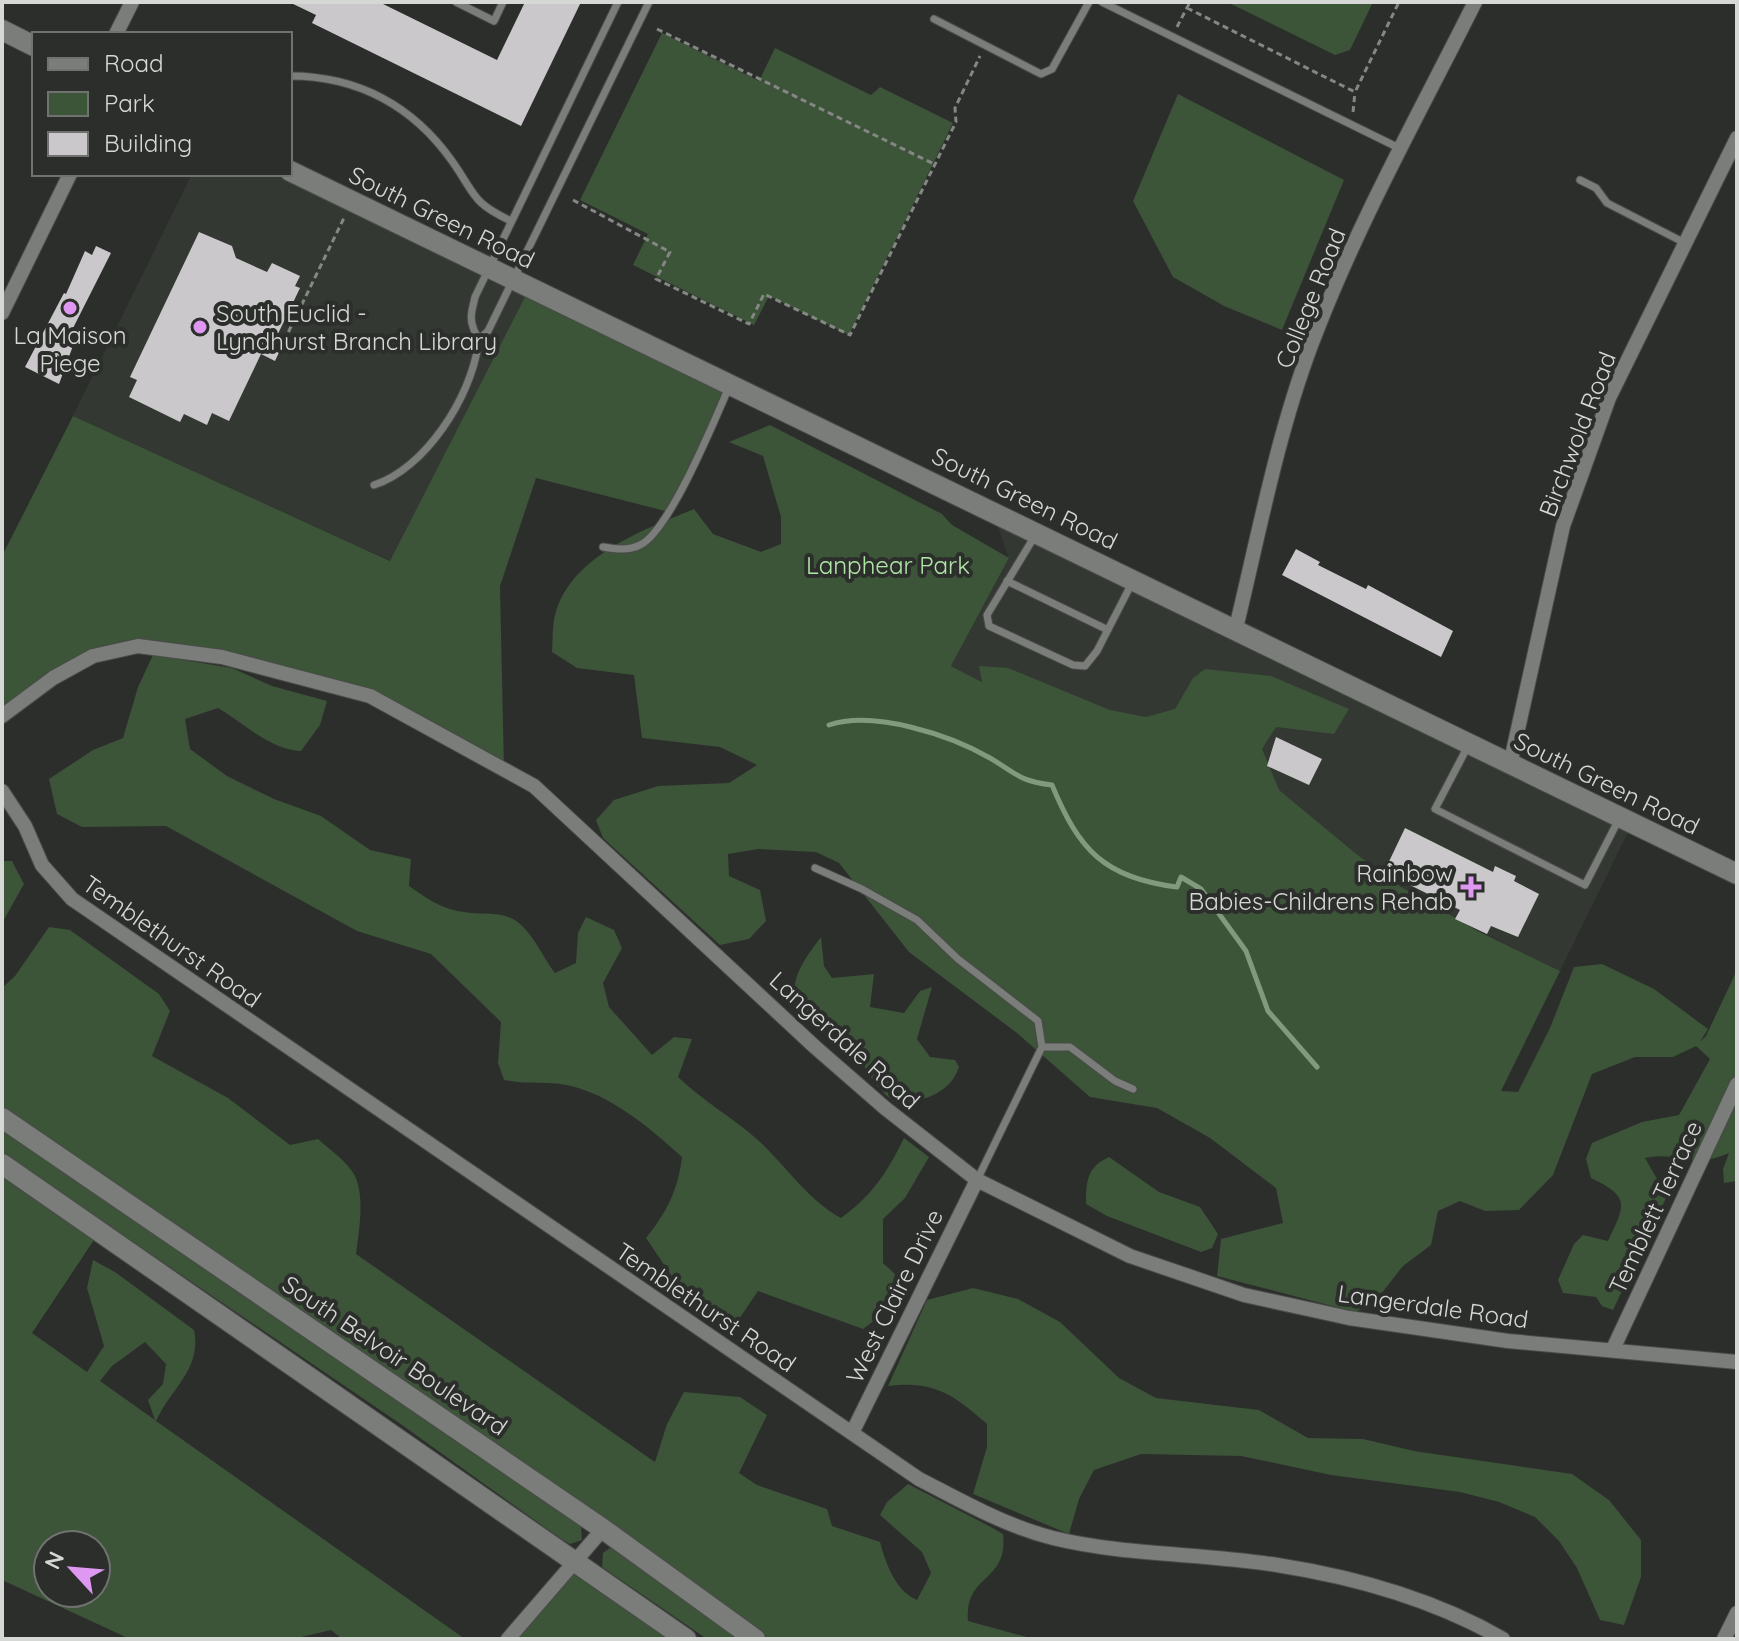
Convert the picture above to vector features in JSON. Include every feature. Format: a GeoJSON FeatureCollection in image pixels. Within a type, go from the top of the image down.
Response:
{"type":"FeatureCollection","features":[{"type":"Feature","properties":{"kind":"street"},"geometry":{"type":"LineString","coordinates":[[117,32],[132,2]]}},
{"type":"Feature","properties":{"kind":"street","name":"College Road"},"geometry":{"type":"LineString","coordinates":[[1236,628],[1286,423],[1316,332],[1350,252],[1475,2]]}},
{"type":"Feature","properties":{"kind":"street"},"geometry":{"type":"LineString","coordinates":[[2,30],[32,45]]}},
{"type":"Feature","properties":{"kind":"street","name":"Birchwold Road"},"geometry":{"type":"LineString","coordinates":[[1510,765],[1563,526],[1609,398],[1737,138]]}},
{"type":"Feature","properties":{"kind":"street","name":"South Green Road"},"geometry":{"type":"LineString","coordinates":[[292,172],[1737,874]]}},
{"type":"Feature","properties":{"kind":"street"},"geometry":{"type":"LineString","coordinates":[[2,313],[69,176]]}},
{"type":"Feature","properties":{"kind":"street","name":"Langerdale Road"},"geometry":{"type":"LineString","coordinates":[[2,716],[53,678],[93,656],[138,646],[222,657],[370,696],[534,786],[827,1057],[885,1108],[977,1180],[1130,1256],[1244,1295],[1349,1318],[1508,1341],[1737,1362]]}},
{"type":"Feature","properties":{"kind":"street","name":"Temblethurst Road"},"geometry":{"type":"LineString","coordinates":[[2,791],[25,826],[42,865],[72,899],[919,1479],[1025,1529],[1092,1547],[1276,1565],[1335,1576],[1388,1590],[1503,1639]]}},
{"type":"Feature","properties":{"kind":"street","name":"Temblett Terrace"},"geometry":{"type":"LineString","coordinates":[[1613,1349],[1737,1084]]}},
{"type":"Feature","properties":{"kind":"street","name":"South Belvoir Boulevard"},"geometry":{"type":"LineString","coordinates":[[2,1118],[603,1529],[755,1639]]}},
{"type":"Feature","properties":{"kind":"street"},"geometry":{"type":"LineString","coordinates":[[2,1164],[340,1395],[686,1639]]}},
{"type":"Feature","properties":{"kind":"street","name":"West Claire Drive"},"geometry":{"type":"LineString","coordinates":[[852,1433],[977,1180]]}},
{"type":"Feature","properties":{"kind":"street"},"geometry":{"type":"LineString","coordinates":[[508,1639],[572,1561],[603,1529]]}},
{"type":"Feature","properties":{"kind":"street"},"geometry":{"type":"LineString","coordinates":[[1724,1639],[1737,1613]]}},
{"type":"Feature","properties":{"kind":"lane"},"geometry":{"type":"LineString","coordinates":[[456,2],[494,21],[503,2]]}},
{"type":"Feature","properties":{"kind":"lane"},"geometry":{"type":"LineString","coordinates":[[374,485],[394,478],[442,431],[475,362],[479,339],[471,314],[488,268],[618,2]]}},
{"type":"Feature","properties":{"kind":"lane"},"geometry":{"type":"LineString","coordinates":[[479,339],[488,331],[649,2]]}},
{"type":"Feature","properties":{"kind":"lane"},"geometry":{"type":"LineString","coordinates":[[934,19],[1041,74],[1047,73],[1089,2]]}},
{"type":"Feature","properties":{"kind":"lane"},"geometry":{"type":"LineString","coordinates":[[1102,2],[1401,149]]}},
{"type":"Feature","properties":{"kind":"lane"},"geometry":{"type":"LineString","coordinates":[[292,76],[358,85],[405,109],[451,159],[481,207],[511,221]]}},
{"type":"Feature","properties":{"kind":"lane"},"geometry":{"type":"LineString","coordinates":[[1580,180],[1596,188],[1607,203],[1685,243]]}},
{"type":"Feature","properties":{"kind":"lane"},"geometry":{"type":"LineString","coordinates":[[603,547],[620,550],[642,545],[665,521],[730,385]]}},
{"type":"Feature","properties":{"kind":"lane"},"geometry":{"type":"LineString","coordinates":[[1037,532],[987,615],[989,626],[1004,634],[1073,665],[1085,666],[1134,579]]}},
{"type":"Feature","properties":{"kind":"lane"},"geometry":{"type":"LineString","coordinates":[[1007,581],[1108,630]]}},
{"type":"Feature","properties":{"kind":"lane"},"geometry":{"type":"LineString","coordinates":[[1469,744],[1435,809],[1585,885],[1620,818]]}},
{"type":"Feature","properties":{"kind":"lane"},"geometry":{"type":"LineString","coordinates":[[815,868],[862,889],[917,920],[958,959],[1038,1021],[1042,1047],[977,1180]]}},
{"type":"Feature","properties":{"kind":"lane"},"geometry":{"type":"LineString","coordinates":[[1042,1047],[1070,1047],[1115,1081],[1133,1089]]}},
{"type":"Feature","properties":{"kind":"path"},"geometry":{"type":"LineString","coordinates":[[1177,29],[1190,2]]}},
{"type":"Feature","properties":{"kind":"path"},"geometry":{"type":"LineString","coordinates":[[1353,113],[1355,92],[1399,2]]}},
{"type":"Feature","properties":{"kind":"path"},"geometry":{"type":"LineString","coordinates":[[1187,8],[1355,92]]}},
{"type":"Feature","properties":{"kind":"path"},"geometry":{"type":"LineString","coordinates":[[657,29],[935,164]]}},
{"type":"Feature","properties":{"kind":"path"},"geometry":{"type":"LineString","coordinates":[[573,200],[670,252],[656,279],[722,312],[749,324],[764,294],[850,335],[956,122],[955,108],[985,45]]}},
{"type":"Feature","properties":{"kind":"path"},"geometry":{"type":"LineString","coordinates":[[284,341],[344,218]]}},
{"type":"Feature","properties":{"kind":"shaded area"},"geometry":{"type":"Polygon","coordinates":[[[292,175],[529,289],[391,561],[73,416],[191,176],[292,175]]]}},
{"type":"Feature","properties":{"kind":"shaded area"},"geometry":{"type":"Polygon","coordinates":[[[993,511],[1632,824],[1560,971],[951,666],[1009,559],[993,511]]]}},
{"type":"Feature","properties":{"kind":"green space"},"geometry":{"type":"Polygon","coordinates":[[[1227,2],[1373,2],[1350,50],[1335,55],[1227,2]]]}},
{"type":"Feature","properties":{"kind":"green space"},"geometry":{"type":"Polygon","coordinates":[[[662,33],[759,81],[775,48],[871,95],[880,87],[953,123],[849,335],[769,296],[754,325],[633,265],[648,234],[580,200],[662,33]]]}},
{"type":"Feature","properties":{"kind":"green space"},"geometry":{"type":"Polygon","coordinates":[[[1178,94],[1344,180],[1282,330],[1224,306],[1173,277],[1133,201],[1178,94]]]}},
{"type":"Feature","properties":{"kind":"green space"},"geometry":{"type":"Polygon","coordinates":[[[529,289],[730,385],[669,512],[536,478],[500,586],[504,769],[370,696],[138,646],[93,657],[2,716],[2,556],[73,416],[390,561],[529,289]]]}},
{"type":"Feature","properties":{"kind":"green space","name":"Lanphear Park"},"geometry":{"type":"Polygon","coordinates":[[[770,425],[942,514],[952,525],[1009,558],[951,666],[982,682],[979,666],[1008,668],[1110,710],[1146,717],[1175,709],[1193,678],[1205,669],[1271,676],[1349,709],[1334,734],[1276,727],[1262,749],[1279,790],[1401,887],[1478,931],[1560,971],[1501,1091],[1518,1092],[1550,1028],[1574,967],[1602,964],[1654,989],[1708,1029],[1700,1042],[1706,1036],[1737,970],[1737,1181],[1724,1183],[1723,1169],[1729,1153],[1706,1160],[1645,1158],[1667,1196],[1613,1310],[1602,1306],[1596,1297],[1563,1293],[1558,1280],[1574,1244],[1583,1235],[1608,1241],[1621,1210],[1621,1203],[1613,1191],[1591,1178],[1586,1159],[1592,1143],[1642,1122],[1679,1115],[1710,1059],[1696,1046],[1673,1057],[1635,1057],[1592,1074],[1553,1175],[1519,1210],[1485,1211],[1460,1201],[1438,1211],[1431,1245],[1403,1266],[1374,1303],[1355,1312],[1217,1276],[1221,1239],[1283,1223],[1276,1188],[1210,1138],[1157,1108],[1090,1097],[1017,1033],[909,952],[839,863],[816,852],[758,849],[728,854],[729,876],[760,890],[766,921],[749,939],[720,945],[603,838],[596,820],[614,800],[658,786],[729,783],[757,765],[720,747],[642,738],[634,675],[577,668],[552,652],[553,624],[564,594],[576,576],[593,561],[632,536],[694,509],[713,534],[761,552],[781,544],[781,517],[763,456],[729,442],[770,425]]]}},
{"type":"Feature","properties":{"kind":"green space"},"geometry":{"type":"Polygon","coordinates":[[[153,655],[232,668],[272,686],[327,701],[320,725],[301,751],[268,741],[218,708],[185,719],[190,749],[227,776],[274,799],[321,816],[370,850],[411,859],[409,886],[428,899],[456,911],[495,914],[513,919],[531,936],[555,973],[576,963],[578,933],[586,917],[614,930],[622,948],[603,983],[609,1007],[652,1055],[674,1037],[692,1039],[678,1077],[760,1142],[808,1192],[841,1218],[870,1192],[904,1138],[929,1157],[905,1198],[883,1219],[883,1263],[895,1274],[884,1313],[863,1329],[758,1291],[737,1322],[677,1284],[646,1238],[670,1200],[682,1157],[643,1124],[613,1104],[582,1089],[551,1083],[504,1080],[498,1063],[501,1022],[431,954],[357,931],[166,826],[82,827],[57,814],[49,779],[93,750],[123,738],[138,687],[153,655]]]}},
{"type":"Feature","properties":{"kind":"green space"},"geometry":{"type":"Polygon","coordinates":[[[2,861],[12,861],[24,884],[2,923],[2,861]]]}},
{"type":"Feature","properties":{"kind":"green space"},"geometry":{"type":"Polygon","coordinates":[[[49,927],[70,930],[159,994],[170,1011],[152,1056],[228,1098],[290,1145],[318,1139],[348,1166],[355,1176],[360,1194],[356,1254],[655,1462],[667,1424],[684,1392],[740,1397],[767,1415],[739,1473],[757,1485],[827,1509],[832,1526],[880,1542],[897,1583],[917,1600],[931,1573],[922,1552],[880,1515],[887,1502],[908,1484],[991,1527],[1003,1534],[1003,1550],[1000,1562],[973,1594],[968,1621],[1034,1639],[755,1639],[2,1118],[2,988],[15,976],[49,927]]]}},
{"type":"Feature","properties":{"kind":"green space"},"geometry":{"type":"Polygon","coordinates":[[[821,937],[824,966],[832,978],[874,974],[870,1007],[904,1013],[920,991],[932,987],[917,1039],[930,1057],[955,1060],[959,1067],[942,1090],[917,1101],[898,1104],[873,1081],[843,1038],[810,1017],[799,1006],[795,983],[806,958],[821,937]]]}},
{"type":"Feature","properties":{"kind":"green space"},"geometry":{"type":"Polygon","coordinates":[[[2,1125],[581,1525],[582,1540],[570,1544],[561,1539],[402,1425],[2,1153],[2,1125]]]}},
{"type":"Feature","properties":{"kind":"green space"},"geometry":{"type":"Polygon","coordinates":[[[1109,1157],[1159,1192],[1200,1207],[1218,1234],[1212,1248],[1201,1252],[1107,1216],[1086,1204],[1089,1176],[1096,1165],[1109,1157]]]}},
{"type":"Feature","properties":{"kind":"green space"},"geometry":{"type":"Polygon","coordinates":[[[2,1164],[100,1231],[32,1333],[87,1372],[104,1346],[87,1288],[93,1260],[115,1272],[194,1330],[194,1356],[190,1367],[156,1421],[465,1639],[342,1639],[331,1630],[293,1639],[130,1639],[65,1609],[112,1609],[112,1529],[32,1529],[32,1594],[2,1580],[2,1164]],[[145,1342],[112,1366],[100,1381],[155,1420],[148,1400],[163,1384],[166,1364],[145,1342]]]}},
{"type":"Feature","properties":{"kind":"green space"},"geometry":{"type":"Polygon","coordinates":[[[973,1288],[1018,1299],[1060,1322],[1119,1378],[1156,1398],[1259,1410],[1308,1438],[1363,1439],[1414,1451],[1572,1474],[1609,1500],[1641,1540],[1641,1577],[1624,1625],[1600,1620],[1577,1568],[1559,1541],[1535,1517],[1499,1502],[1460,1492],[1331,1475],[1241,1456],[1141,1454],[1094,1470],[1079,1499],[1069,1534],[973,1494],[987,1447],[987,1424],[942,1392],[918,1385],[888,1386],[927,1300],[973,1288]]]}},
{"type":"Feature","properties":{"kind":"green space"},"geometry":{"type":"Polygon","coordinates":[[[610,1548],[748,1639],[707,1639],[602,1567],[603,1553],[610,1548]]]}},
{"type":"Feature","properties":{"kind":"green space"},"geometry":{"type":"Polygon","coordinates":[[[572,1561],[686,1639],[508,1639],[572,1561]]]}},
{"type":"Feature","properties":{"kind":"building"},"geometry":{"type":"Polygon","coordinates":[[[289,2],[379,2],[497,60],[525,2],[581,2],[521,126],[312,23],[316,15],[289,2]]]}},
{"type":"Feature","properties":{"kind":"building","name":"South Euclid - Lyndhurst Branch Library"},"geometry":{"type":"Polygon","coordinates":[[[199,232],[232,246],[236,258],[267,272],[272,263],[300,276],[295,286],[300,288],[275,340],[283,344],[275,361],[261,354],[229,421],[212,413],[207,425],[184,414],[180,422],[129,397],[137,380],[130,377],[199,232]]]}},
{"type":"Feature","properties":{"kind":"building"},"geometry":{"type":"Polygon","coordinates":[[[96,246],[111,253],[67,340],[74,343],[59,384],[25,367],[66,294],[85,251],[92,255],[96,246]]]}},
{"type":"Feature","properties":{"kind":"building"},"geometry":{"type":"Polygon","coordinates":[[[1296,549],[1320,562],[1318,565],[1366,589],[1368,585],[1453,631],[1441,657],[1282,575],[1296,549]]]}},
{"type":"Feature","properties":{"kind":"building"},"geometry":{"type":"Polygon","coordinates":[[[1276,737],[1322,759],[1309,785],[1267,766],[1276,737]]]}},
{"type":"Feature","properties":{"kind":"building","name":"Rainbow Babies-Childrens Rehab"},"geometry":{"type":"Polygon","coordinates":[[[1405,828],[1493,872],[1495,866],[1516,876],[1514,881],[1539,894],[1518,937],[1491,926],[1487,934],[1455,919],[1460,910],[1384,872],[1405,828]]]}},
{"type":"Feature","properties":{"kind":"waterway"},"geometry":{"type":"LineString","coordinates":[[829,725],[847,721],[889,723],[933,733],[973,749],[1025,779],[1052,785],[1084,843],[1112,868],[1152,883],[1177,887],[1181,877],[1201,889],[1246,951],[1268,1011],[1317,1067]]}},
{"type":"Feature","properties":{"kind":"place","name":"La Maison Piege"},"geometry":{"type":"Point","coordinates":[70,308]}},
{"type":"Feature","properties":{"kind":"place","name":"South Euclid - Lyndhurst Branch Library"},"geometry":{"type":"Point","coordinates":[200,327]}},
{"type":"Feature","properties":{"kind":"place","name":"Rainbow Babies-Childrens Rehab"},"geometry":{"type":"Point","coordinates":[1471,887]}}]}
